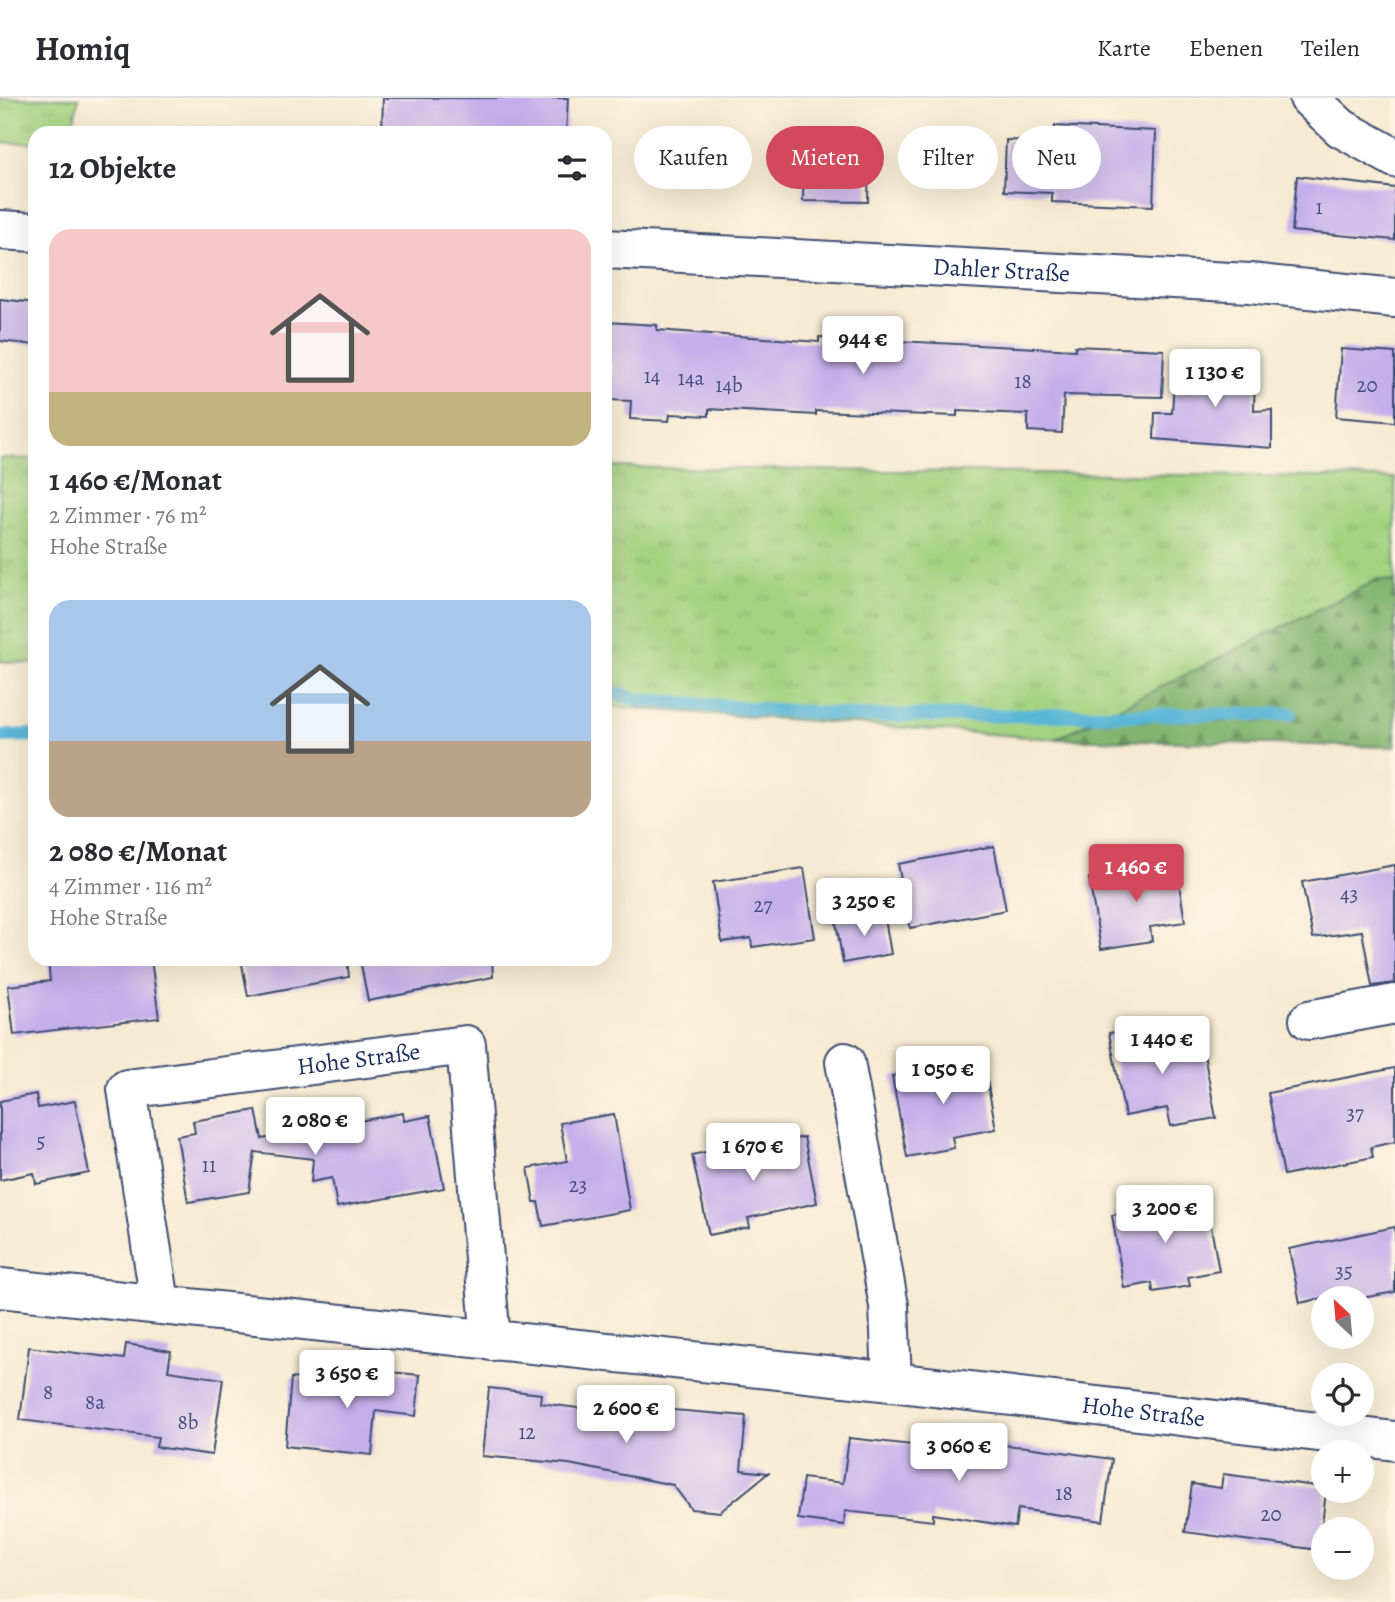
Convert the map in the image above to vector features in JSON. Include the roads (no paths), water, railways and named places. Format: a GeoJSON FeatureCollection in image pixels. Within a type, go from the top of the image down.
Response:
{"type":"FeatureCollection","features":[{"type":"Feature","properties":{"kind":"street"},"geometry":{"type":"LineString","coordinates":[[1309,98],[1341,128],[1395,158]]}},
{"type":"Feature","properties":{"kind":"street"},"geometry":{"type":"LineString","coordinates":[[0,230],[28,232]]}},
{"type":"Feature","properties":{"kind":"street","name":"Dahler Straße"},"geometry":{"type":"LineString","coordinates":[[612,249],[1250,283],[1395,298]]}},
{"type":"Feature","properties":{"kind":"street"},"geometry":{"type":"LineString","coordinates":[[1309,1020],[1395,1004]]}},
{"type":"Feature","properties":{"kind":"street","name":"Hohe Straße"},"geometry":{"type":"LineString","coordinates":[[160,1303],[127,1088],[466,1045],[491,1341]]}},
{"type":"Feature","properties":{"kind":"street"},"geometry":{"type":"LineString","coordinates":[[845,1062],[889,1306],[892,1382]]}},
{"type":"Feature","properties":{"kind":"street","name":"Hohe Straße"},"geometry":{"type":"LineString","coordinates":[[0,1289],[160,1303],[491,1341],[892,1382],[1395,1441]]}},
{"type":"Feature","properties":{"kind":"waterway"},"geometry":{"type":"LineString","coordinates":[[612,693],[640,700],[860,716],[1290,714]]}},
{"type":"Feature","properties":{"kind":"waterway"},"geometry":{"type":"LineString","coordinates":[[0,736],[28,735]]}}]}
